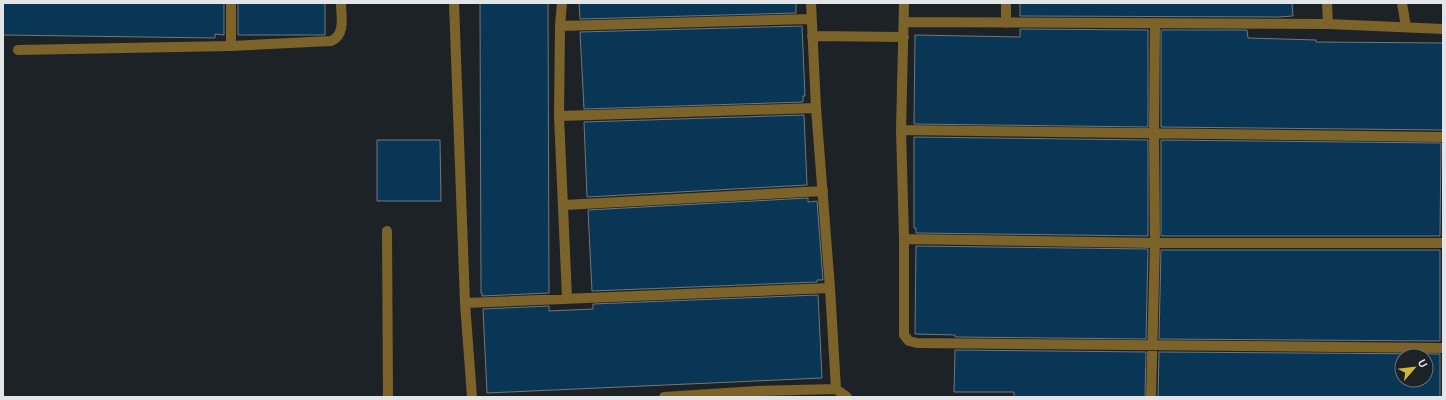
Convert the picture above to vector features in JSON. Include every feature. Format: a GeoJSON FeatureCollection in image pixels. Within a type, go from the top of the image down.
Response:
{"type":"FeatureCollection","features":[{"type":"Feature","properties":{"kind":"street"},"geometry":{"type":"LineString","coordinates":[[231,3],[231,46]]}},
{"type":"Feature","properties":{"kind":"street"},"geometry":{"type":"LineString","coordinates":[[18,50],[231,46],[331,41],[339,36],[341,31],[341,3]]}},
{"type":"Feature","properties":{"kind":"street"},"geometry":{"type":"LineString","coordinates":[[454,3],[465,303],[472,397]]}},
{"type":"Feature","properties":{"kind":"street"},"geometry":{"type":"LineString","coordinates":[[562,3],[560,26],[559,116],[567,298]]}},
{"type":"Feature","properties":{"kind":"street"},"geometry":{"type":"LineString","coordinates":[[811,3],[816,108],[836,388]]}},
{"type":"Feature","properties":{"kind":"street"},"geometry":{"type":"LineString","coordinates":[[904,3],[901,130],[904,239],[904,335],[909,341],[917,343],[1443,348]]}},
{"type":"Feature","properties":{"kind":"street"},"geometry":{"type":"LineString","coordinates":[[1006,3],[1006,23]]}},
{"type":"Feature","properties":{"kind":"street"},"geometry":{"type":"LineString","coordinates":[[1327,3],[1328,24]]}},
{"type":"Feature","properties":{"kind":"street"},"geometry":{"type":"LineString","coordinates":[[1402,3],[1406,27]]}},
{"type":"Feature","properties":{"kind":"street"},"geometry":{"type":"LineString","coordinates":[[560,26],[811,20]]}},
{"type":"Feature","properties":{"kind":"street"},"geometry":{"type":"LineString","coordinates":[[904,22],[1328,24],[1443,29]]}},
{"type":"Feature","properties":{"kind":"street"},"geometry":{"type":"LineString","coordinates":[[1151,397],[1155,243],[1155,23]]}},
{"type":"Feature","properties":{"kind":"street"},"geometry":{"type":"LineString","coordinates":[[812,36],[904,37]]}},
{"type":"Feature","properties":{"kind":"street"},"geometry":{"type":"LineString","coordinates":[[559,116],[816,108]]}},
{"type":"Feature","properties":{"kind":"street"},"geometry":{"type":"LineString","coordinates":[[901,130],[1443,138]]}},
{"type":"Feature","properties":{"kind":"street"},"geometry":{"type":"LineString","coordinates":[[564,205],[823,191]]}},
{"type":"Feature","properties":{"kind":"street"},"geometry":{"type":"LineString","coordinates":[[387,231],[388,397]]}},
{"type":"Feature","properties":{"kind":"street"},"geometry":{"type":"LineString","coordinates":[[904,239],[1155,243],[1443,243]]}},
{"type":"Feature","properties":{"kind":"street"},"geometry":{"type":"LineString","coordinates":[[465,303],[830,288]]}},
{"type":"Feature","properties":{"kind":"street"},"geometry":{"type":"LineString","coordinates":[[664,397],[758,394],[836,388],[847,397]]}},
{"type":"Feature","properties":{"kind":"building"},"geometry":{"type":"Polygon","coordinates":[[[3,3],[224,3],[224,35],[215,34],[215,38],[3,35],[3,3]]]}},
{"type":"Feature","properties":{"kind":"building"},"geometry":{"type":"Polygon","coordinates":[[[238,3],[325,3],[325,35],[238,35],[238,3]]]}},
{"type":"Feature","properties":{"kind":"building"},"geometry":{"type":"Polygon","coordinates":[[[480,3],[548,3],[549,293],[482,296],[481,293],[480,3]]]}},
{"type":"Feature","properties":{"kind":"building"},"geometry":{"type":"Polygon","coordinates":[[[579,3],[796,3],[796,13],[580,19],[579,3]]]}},
{"type":"Feature","properties":{"kind":"building"},"geometry":{"type":"Polygon","coordinates":[[[1020,3],[1292,3],[1293,16],[1020,16],[1020,3]]]}},
{"type":"Feature","properties":{"kind":"building"},"geometry":{"type":"Polygon","coordinates":[[[802,26],[805,96],[803,96],[803,102],[584,109],[580,32],[802,26]]]}},
{"type":"Feature","properties":{"kind":"building"},"geometry":{"type":"Polygon","coordinates":[[[1020,29],[1148,30],[1148,127],[914,124],[915,35],[1020,37],[1020,29]]]}},
{"type":"Feature","properties":{"kind":"building"},"geometry":{"type":"Polygon","coordinates":[[[1161,30],[1247,30],[1248,38],[1316,40],[1316,42],[1443,43],[1443,130],[1161,127],[1161,30]]]}},
{"type":"Feature","properties":{"kind":"building"},"geometry":{"type":"Polygon","coordinates":[[[804,115],[807,185],[587,197],[584,122],[804,115]]]}},
{"type":"Feature","properties":{"kind":"building"},"geometry":{"type":"Polygon","coordinates":[[[914,137],[1148,140],[1148,236],[916,233],[916,228],[914,228],[914,137]]]}},
{"type":"Feature","properties":{"kind":"building"},"geometry":{"type":"Polygon","coordinates":[[[377,140],[440,140],[441,201],[377,201],[377,140]]]}},
{"type":"Feature","properties":{"kind":"building"},"geometry":{"type":"Polygon","coordinates":[[[1161,140],[1441,143],[1440,236],[1161,236],[1161,140]]]}},
{"type":"Feature","properties":{"kind":"building"},"geometry":{"type":"Polygon","coordinates":[[[808,198],[808,202],[817,201],[823,280],[817,280],[817,282],[592,291],[588,210],[808,198]]]}},
{"type":"Feature","properties":{"kind":"building"},"geometry":{"type":"Polygon","coordinates":[[[916,246],[1148,249],[1146,339],[955,337],[955,335],[915,334],[916,246]]]}},
{"type":"Feature","properties":{"kind":"building"},"geometry":{"type":"Polygon","coordinates":[[[1161,250],[1440,250],[1440,341],[1159,339],[1161,250]]]}},
{"type":"Feature","properties":{"kind":"building"},"geometry":{"type":"Polygon","coordinates":[[[818,295],[822,378],[487,393],[483,309],[549,306],[549,311],[593,309],[593,304],[818,295]]]}},
{"type":"Feature","properties":{"kind":"building"},"geometry":{"type":"Polygon","coordinates":[[[955,350],[1146,352],[1145,397],[1014,397],[1014,392],[954,392],[955,350]]]}},
{"type":"Feature","properties":{"kind":"building"},"geometry":{"type":"Polygon","coordinates":[[[1159,352],[1394,354],[1394,388],[1434,388],[1434,354],[1440,354],[1440,397],[1158,397],[1159,352]]]}}]}
